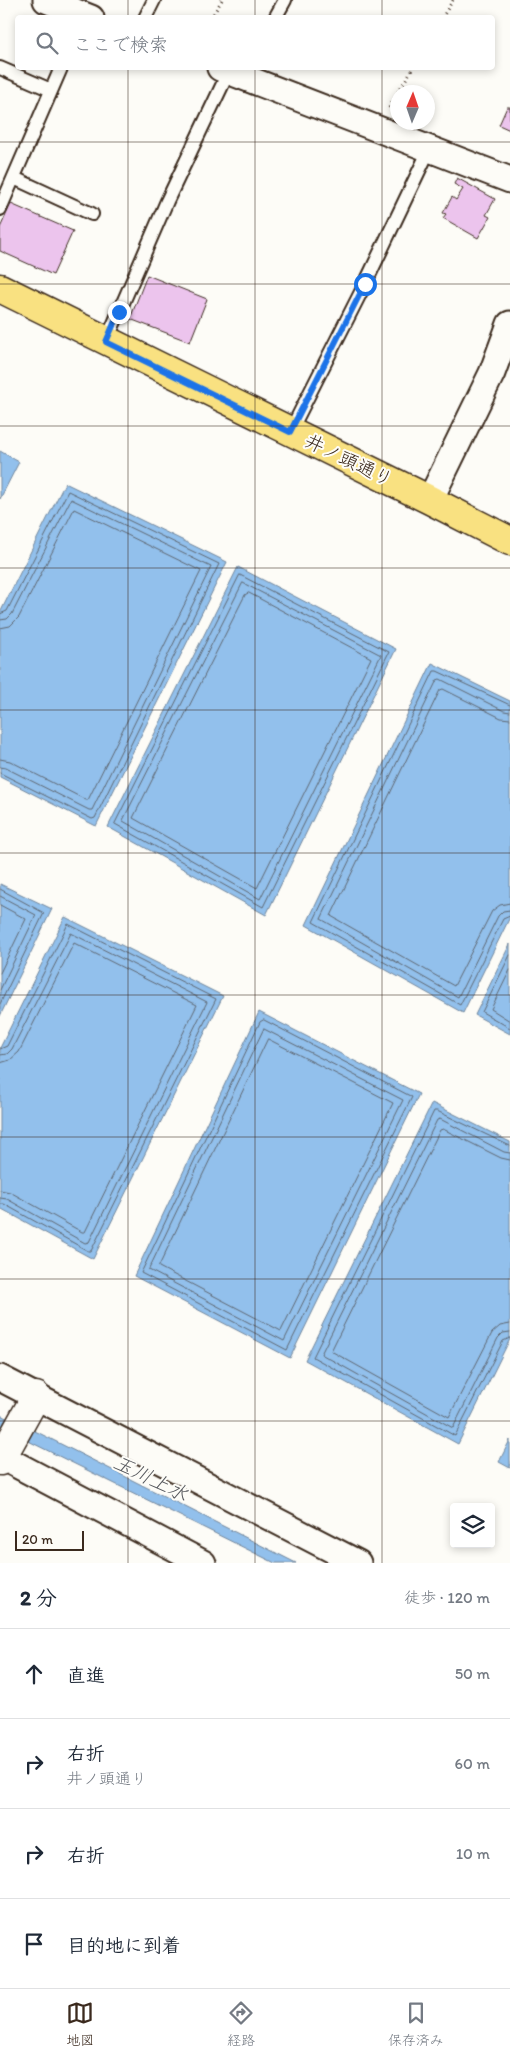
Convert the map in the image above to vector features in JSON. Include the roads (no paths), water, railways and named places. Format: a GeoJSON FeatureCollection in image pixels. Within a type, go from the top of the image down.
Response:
{"type":"FeatureCollection","features":[{"type":"Feature","properties":{"kind":"main road","name":"井ノ頭通り"},"geometry":{"type":"LineString","coordinates":[[0,288],[510,541]]}},
{"type":"Feature","properties":{"kind":"street"},"geometry":{"type":"LineString","coordinates":[[46,0],[81,15]]}},
{"type":"Feature","properties":{"kind":"street"},"geometry":{"type":"LineString","coordinates":[[234,70],[429,150],[510,180]]}},
{"type":"Feature","properties":{"kind":"street"},"geometry":{"type":"LineString","coordinates":[[430,500],[492,373],[510,324]]}},
{"type":"Feature","properties":{"kind":"street"},"geometry":{"type":"LineString","coordinates":[[0,1378],[358,1563]]}},
{"type":"Feature","properties":{"kind":"street"},"geometry":{"type":"LineString","coordinates":[[36,1396],[1,1458],[204,1563]]}},
{"type":"Feature","properties":{"kind":"lane"},"geometry":{"type":"LineString","coordinates":[[146,15],[154,0]]}},
{"type":"Feature","properties":{"kind":"lane"},"geometry":{"type":"LineString","coordinates":[[277,15],[285,0]]}},
{"type":"Feature","properties":{"kind":"lane"},"geometry":{"type":"LineString","coordinates":[[0,68],[52,90]]}},
{"type":"Feature","properties":{"kind":"lane"},"geometry":{"type":"LineString","coordinates":[[0,209],[60,70]]}},
{"type":"Feature","properties":{"kind":"lane"},"geometry":{"type":"LineString","coordinates":[[106,342],[167,202],[234,70]]}},
{"type":"Feature","properties":{"kind":"lane"},"geometry":{"type":"LineString","coordinates":[[290,432],[365,284],[429,150]]}},
{"type":"Feature","properties":{"kind":"lane"},"geometry":{"type":"LineString","coordinates":[[14,178],[92,214]]}},
{"type":"Feature","properties":{"kind":"water"},"geometry":{"type":"Polygon","coordinates":[[[0,451],[19,462],[0,499],[0,451]]]}},
{"type":"Feature","properties":{"kind":"water"},"geometry":{"type":"Polygon","coordinates":[[[65,483],[227,562],[96,826],[0,777],[0,613],[65,483]]]}},
{"type":"Feature","properties":{"kind":"water"},"geometry":{"type":"Polygon","coordinates":[[[238,567],[396,649],[266,915],[108,827],[238,567]]]}},
{"type":"Feature","properties":{"kind":"water"},"geometry":{"type":"Polygon","coordinates":[[[432,663],[510,701],[510,917],[463,1013],[306,925],[432,663]]]}},
{"type":"Feature","properties":{"kind":"water"},"geometry":{"type":"Polygon","coordinates":[[[0,884],[52,909],[0,1016],[0,884]]]}},
{"type":"Feature","properties":{"kind":"water"},"geometry":{"type":"Polygon","coordinates":[[[65,917],[223,996],[93,1259],[0,1208],[0,1048],[65,917]]]}},
{"type":"Feature","properties":{"kind":"water"},"geometry":{"type":"Polygon","coordinates":[[[510,944],[510,1034],[475,1015],[510,944]]]}},
{"type":"Feature","properties":{"kind":"water"},"geometry":{"type":"Polygon","coordinates":[[[259,1012],[419,1094],[290,1358],[134,1276],[259,1012]]]}},
{"type":"Feature","properties":{"kind":"water"},"geometry":{"type":"Polygon","coordinates":[[[432,1103],[510,1142],[510,1339],[458,1444],[305,1360],[432,1103]]]}},
{"type":"Feature","properties":{"kind":"water"},"geometry":{"type":"Polygon","coordinates":[[[0,1415],[296,1563],[275,1563],[0,1427],[0,1415]]]}},
{"type":"Feature","properties":{"kind":"water"},"geometry":{"type":"Polygon","coordinates":[[[510,1440],[510,1468],[499,1462],[510,1440]]]}},
{"type":"Feature","properties":{"kind":"water label","name":"玉川上水"},"geometry":{"type":"Point","coordinates":[151,1478]}}]}
